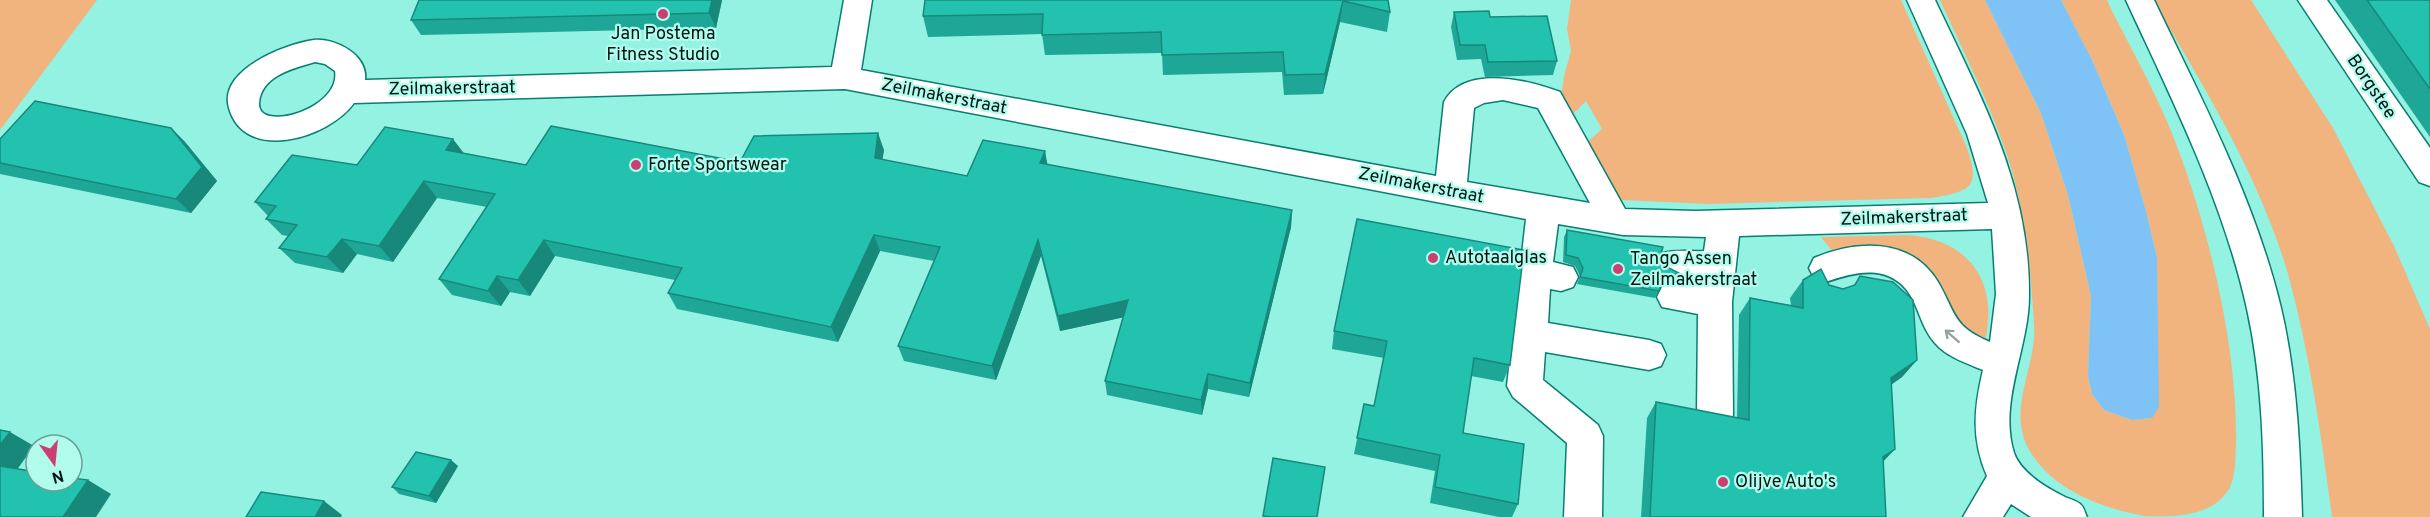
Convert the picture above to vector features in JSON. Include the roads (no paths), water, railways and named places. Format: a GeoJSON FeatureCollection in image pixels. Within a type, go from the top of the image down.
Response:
{"type":"FeatureCollection","features":[{"type":"Feature","properties":{"kind":"street"},"geometry":{"type":"LineString","coordinates":[[845,78],[858,0]]}},
{"type":"Feature","properties":{"kind":"street"},"geometry":{"type":"LineString","coordinates":[[1921,0],[1986,145],[1998,180],[2005,216],[2012,310],[1993,416],[1993,436],[1997,458],[2008,476],[2034,502],[2068,517]]}},
{"type":"Feature","properties":{"kind":"street"},"geometry":{"type":"LineString","coordinates":[[2126,0],[2171,69]]}},
{"type":"Feature","properties":{"kind":"street"},"geometry":{"type":"LineString","coordinates":[[2140,0],[2231,200],[2264,306],[2280,400],[2283,517]]}},
{"type":"Feature","properties":{"kind":"street","name":"Borgstee"},"geometry":{"type":"LineString","coordinates":[[2312,0],[2430,173]]}},
{"type":"Feature","properties":{"kind":"street","name":"Zeilmakerstraat"},"geometry":{"type":"LineString","coordinates":[[347,92],[845,78],[1450,191],[1549,249],[1615,220],[1724,223],[2005,216]]}},
{"type":"Feature","properties":{"kind":"street"},"geometry":{"type":"LineString","coordinates":[[1450,191],[1459,102],[1473,92],[1494,88],[1513,90],[1535,94],[1548,100],[1615,220]]}},
{"type":"Feature","properties":{"kind":"street"},"geometry":{"type":"LineString","coordinates":[[1796,221],[1827,279],[1846,259],[1874,256],[1900,266],[1925,290],[1939,322],[1950,336],[1965,346],[2003,362]]}},
{"type":"Feature","properties":{"kind":"street"},"geometry":{"type":"LineString","coordinates":[[1715,415],[1715,302],[1724,223]]}},
{"type":"Feature","properties":{"kind":"street"},"geometry":{"type":"LineString","coordinates":[[1549,249],[1530,335],[1525,386],[1585,436],[1583,517]]}},
{"type":"Feature","properties":{"kind":"street"},"geometry":{"type":"LineString","coordinates":[[1675,263],[1689,266],[1720,262]]}},
{"type":"Feature","properties":{"kind":"street"},"geometry":{"type":"LineString","coordinates":[[1674,297],[1715,302]]}},
{"type":"Feature","properties":{"kind":"street"},"geometry":{"type":"LineString","coordinates":[[1530,335],[1649,355]]}},
{"type":"Feature","properties":{"kind":"street"},"geometry":{"type":"LineString","coordinates":[[1982,517],[2008,476]]}},
{"type":"Feature","properties":{"kind":"water"},"geometry":{"type":"Polygon","coordinates":[[[1985,0],[2061,0],[2093,62],[2124,135],[2157,258],[2159,407],[2152,418],[2132,420],[2104,410],[2092,394],[2088,375],[2091,296],[2068,195],[2041,113],[1985,0]]]}},
{"type":"Feature","properties":{"kind":"place","name":"Jan Postema Fitness Studio"},"geometry":{"type":"Point","coordinates":[663,14]}},
{"type":"Feature","properties":{"kind":"place","name":"Forte Sportswear"},"geometry":{"type":"Point","coordinates":[636,165]}},
{"type":"Feature","properties":{"kind":"place","name":"Autotaalglas"},"geometry":{"type":"Point","coordinates":[1433,258]}},
{"type":"Feature","properties":{"kind":"place","name":"Tango Assen Zeilmakerstraat"},"geometry":{"type":"Point","coordinates":[1618,269]}},
{"type":"Feature","properties":{"kind":"place","name":"Olijve Auto's"},"geometry":{"type":"Point","coordinates":[1723,482]}}]}
